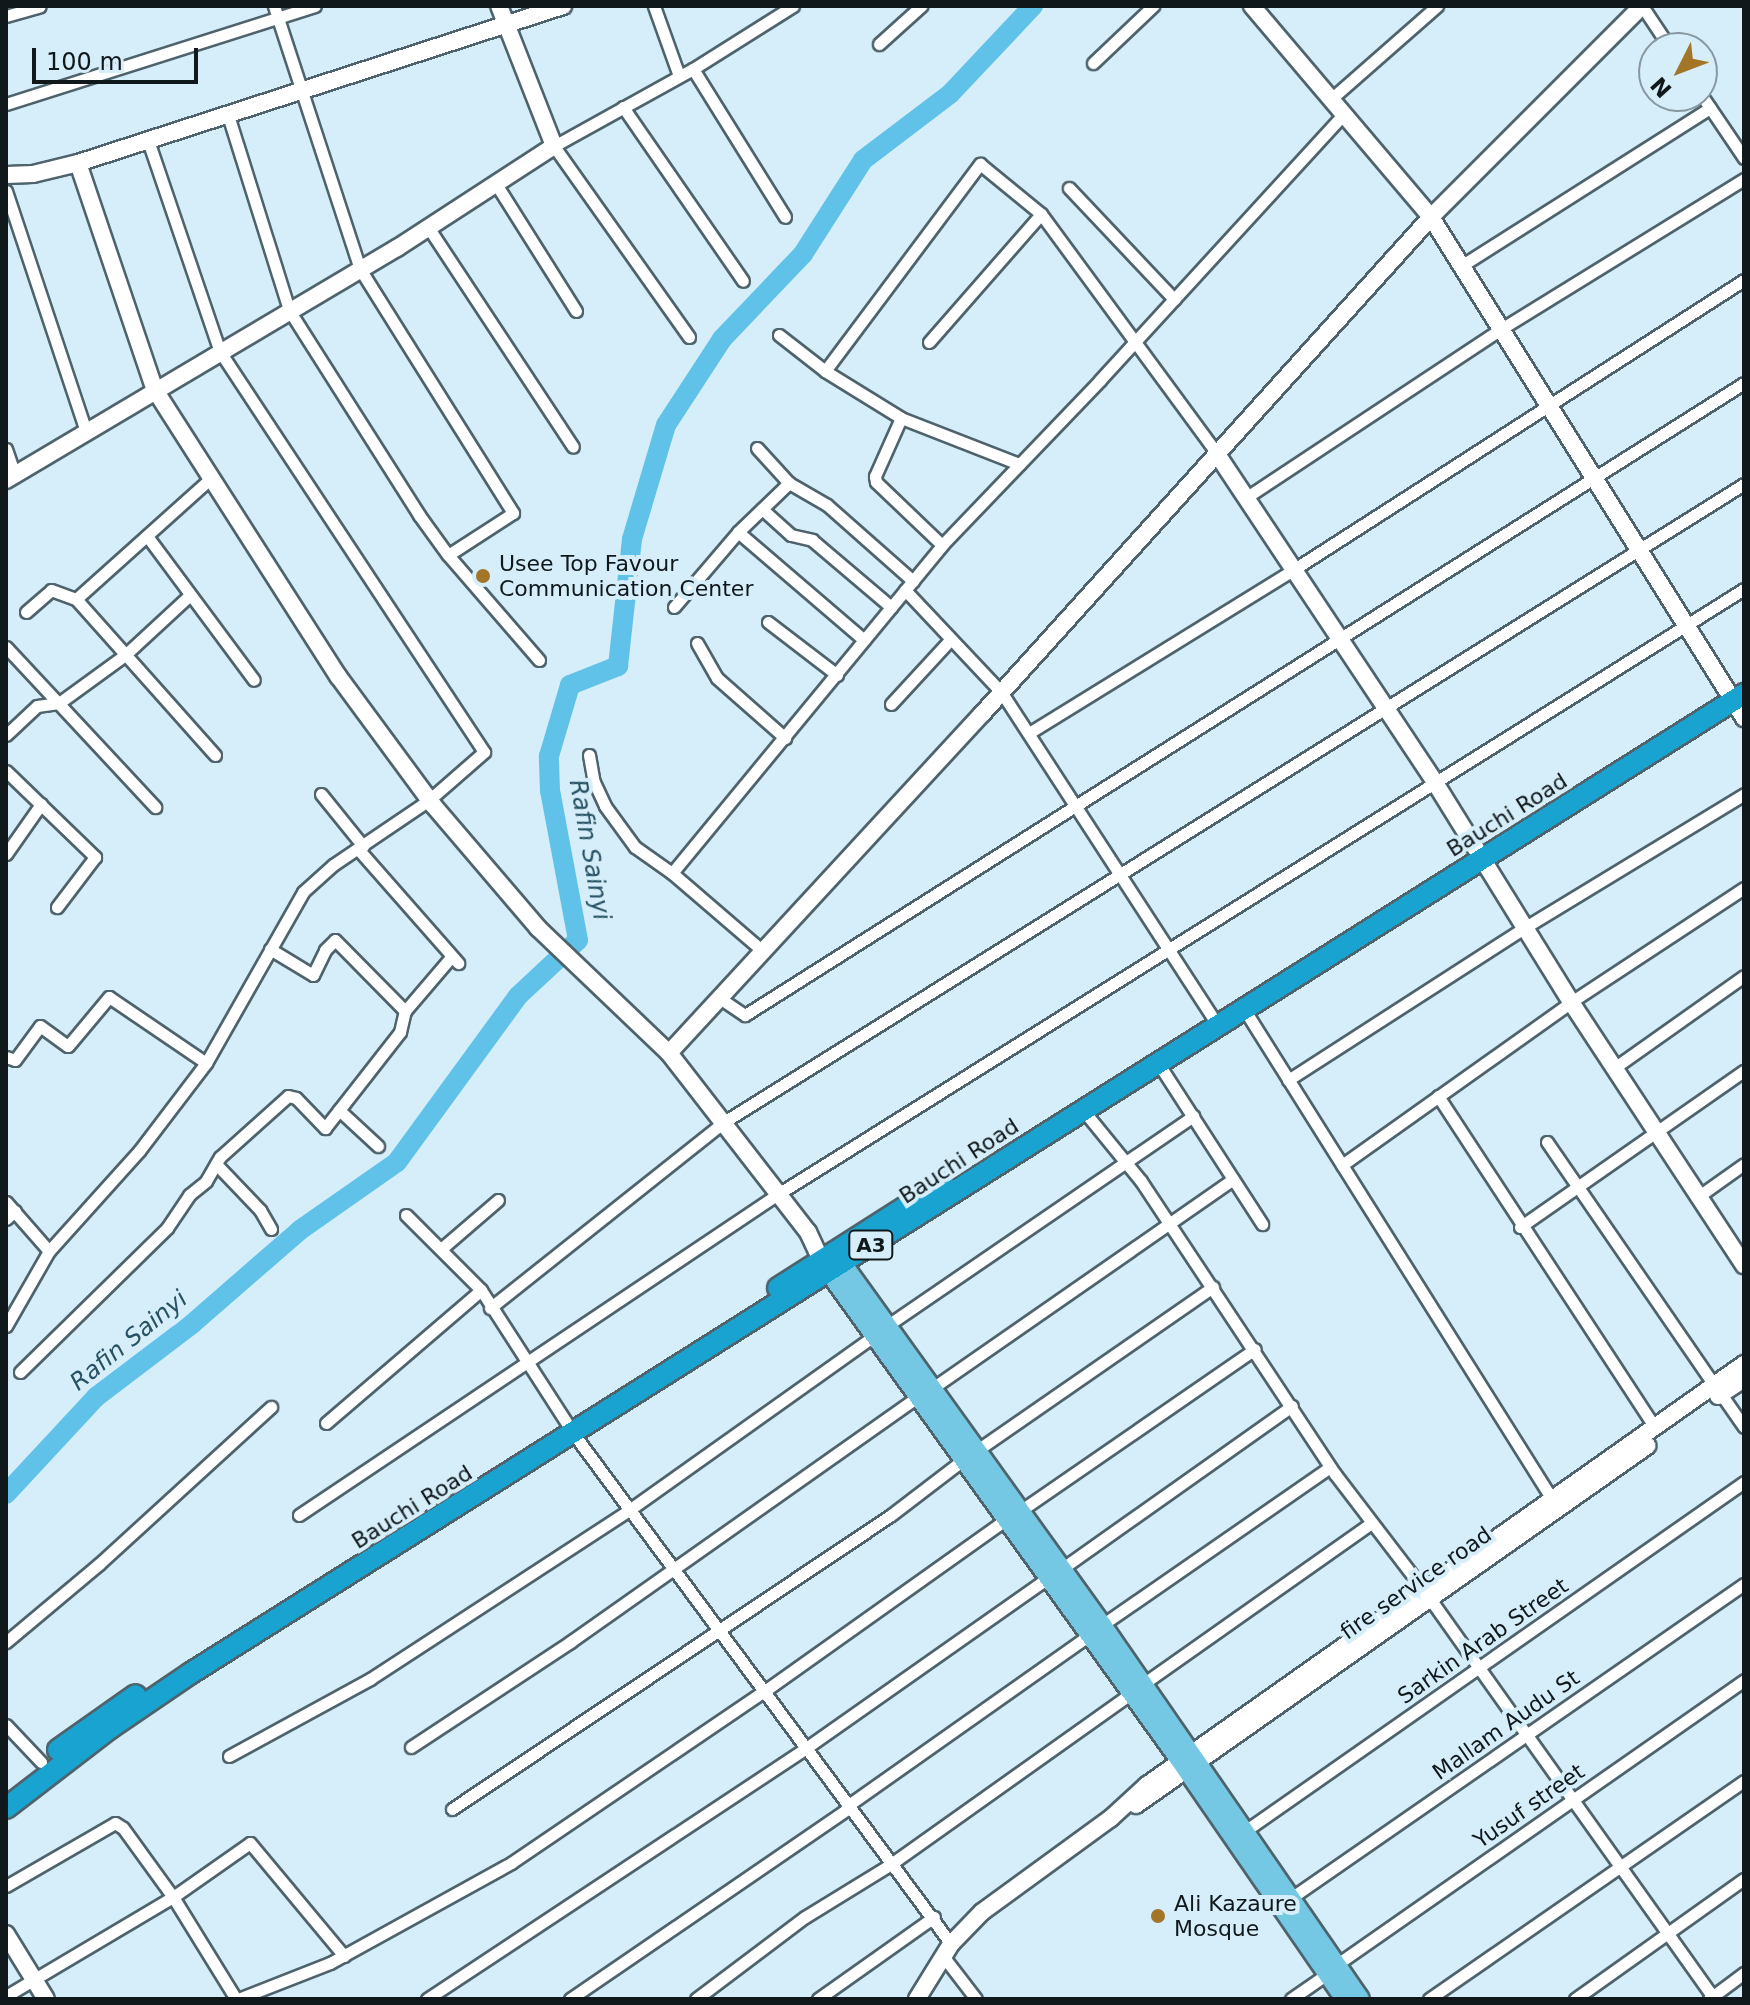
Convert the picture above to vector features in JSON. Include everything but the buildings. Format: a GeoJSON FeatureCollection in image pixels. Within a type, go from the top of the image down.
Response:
{"type":"FeatureCollection","features":[{"type":"Feature","properties":{"kind":"highway","name":"Bauchi Road"},"geometry":{"type":"LineString","coordinates":[[6,1808],[110,1728],[191,1673],[570,1429],[828,1258],[1211,1015],[1739,698]]}},
{"type":"Feature","properties":{"kind":"highway","name":"Bauchi Road"},"geometry":{"type":"LineString","coordinates":[[828,1258],[1083,1110],[1479,855]]}},
{"type":"Feature","properties":{"kind":"highway","name":"Bauchi Road"},"geometry":{"type":"LineString","coordinates":[[6,1790],[41,1762],[171,1672],[570,1429]]}},
{"type":"Feature","properties":{"kind":"main road"},"geometry":{"type":"LineString","coordinates":[[828,1258],[1189,1761],[1332,1970],[1360,1999]]}},
{"type":"Feature","properties":{"kind":"main road"},"geometry":{"type":"LineString","coordinates":[[1189,1761],[1245,1831],[1291,1898],[1345,1999]]}},
{"type":"Feature","properties":{"kind":"street"},"geometry":{"type":"LineString","coordinates":[[6,16],[40,6]]}},
{"type":"Feature","properties":{"kind":"street"},"geometry":{"type":"LineString","coordinates":[[6,104],[276,12],[315,6]]}},
{"type":"Feature","properties":{"kind":"street"},"geometry":{"type":"LineString","coordinates":[[499,6],[554,146],[689,337]]}},
{"type":"Feature","properties":{"kind":"street"},"geometry":{"type":"LineString","coordinates":[[6,175],[33,174],[78,163],[563,6]]}},
{"type":"Feature","properties":{"kind":"street"},"geometry":{"type":"LineString","coordinates":[[654,6],[679,76]]}},
{"type":"Feature","properties":{"kind":"street"},"geometry":{"type":"LineString","coordinates":[[6,449],[10,477],[360,269],[554,146],[693,69],[793,6]]}},
{"type":"Feature","properties":{"kind":"street"},"geometry":{"type":"LineString","coordinates":[[879,44],[921,6]]}},
{"type":"Feature","properties":{"kind":"street"},"geometry":{"type":"LineString","coordinates":[[1093,63],[1153,6]]}},
{"type":"Feature","properties":{"kind":"street"},"geometry":{"type":"LineString","coordinates":[[1331,99],[1437,6]]}},
{"type":"Feature","properties":{"kind":"street"},"geometry":{"type":"LineString","coordinates":[[669,1053],[1002,693],[1431,217],[1642,6],[1659,32]]}},
{"type":"Feature","properties":{"kind":"street"},"geometry":{"type":"LineString","coordinates":[[1258,8],[1431,217],[1686,625],[1739,698]]}},
{"type":"Feature","properties":{"kind":"street"},"geometry":{"type":"LineString","coordinates":[[276,12],[360,269],[513,513],[448,555]]}},
{"type":"Feature","properties":{"kind":"street"},"geometry":{"type":"LineString","coordinates":[[693,69],[785,217]]}},
{"type":"Feature","properties":{"kind":"street"},"geometry":{"type":"LineString","coordinates":[[623,107],[743,281]]}},
{"type":"Feature","properties":{"kind":"street"},"geometry":{"type":"LineString","coordinates":[[1461,266],[1704,112]]}},
{"type":"Feature","properties":{"kind":"street"},"geometry":{"type":"LineString","coordinates":[[1713,112],[1744,158]]}},
{"type":"Feature","properties":{"kind":"street"},"geometry":{"type":"LineString","coordinates":[[672,873],[942,545],[1344,114]]}},
{"type":"Feature","properties":{"kind":"street"},"geometry":{"type":"LineString","coordinates":[[228,115],[289,310],[448,555],[539,660]]}},
{"type":"Feature","properties":{"kind":"street"},"geometry":{"type":"LineString","coordinates":[[6,1326],[49,1251],[139,1151],[206,1063],[303,892],[333,865],[429,800],[484,752],[220,352],[148,141]]}},
{"type":"Feature","properties":{"kind":"street"},"geometry":{"type":"LineString","coordinates":[[78,163],[155,390],[338,676],[429,800],[538,928],[669,1053],[828,1258]]}},
{"type":"Feature","properties":{"kind":"street"},"geometry":{"type":"LineString","coordinates":[[825,371],[980,164],[1041,214],[1136,340],[1296,568],[1383,707],[1434,781],[1571,1002],[1744,1265]]}},
{"type":"Feature","properties":{"kind":"street"},"geometry":{"type":"LineString","coordinates":[[1247,497],[1501,329],[1744,179]]}},
{"type":"Feature","properties":{"kind":"street"},"geometry":{"type":"LineString","coordinates":[[496,184],[576,311]]}},
{"type":"Feature","properties":{"kind":"street"},"geometry":{"type":"LineString","coordinates":[[1069,188],[1174,299]]}},
{"type":"Feature","properties":{"kind":"street"},"geometry":{"type":"LineString","coordinates":[[6,191],[86,432]]}},
{"type":"Feature","properties":{"kind":"street"},"geometry":{"type":"LineString","coordinates":[[929,342],[1041,214]]}},
{"type":"Feature","properties":{"kind":"street"},"geometry":{"type":"LineString","coordinates":[[428,227],[573,447]]}},
{"type":"Feature","properties":{"kind":"street"},"geometry":{"type":"LineString","coordinates":[[1029,733],[1296,568],[1744,280]]}},
{"type":"Feature","properties":{"kind":"street"},"geometry":{"type":"LineString","coordinates":[[779,335],[825,371],[901,418],[1019,464]]}},
{"type":"Feature","properties":{"kind":"street"},"geometry":{"type":"LineString","coordinates":[[721,999],[745,1015],[1744,383]]}},
{"type":"Feature","properties":{"kind":"street"},"geometry":{"type":"LineString","coordinates":[[901,418],[876,482],[942,545]]}},
{"type":"Feature","properties":{"kind":"street"},"geometry":{"type":"LineString","coordinates":[[757,448],[789,483],[827,505],[909,586],[951,639],[1002,693],[1121,875],[1165,949],[1211,1015]]}},
{"type":"Feature","properties":{"kind":"street"},"geometry":{"type":"LineString","coordinates":[[76,599],[211,478]]}},
{"type":"Feature","properties":{"kind":"street"},"geometry":{"type":"LineString","coordinates":[[674,607],[738,532],[789,483]]}},
{"type":"Feature","properties":{"kind":"street"},"geometry":{"type":"LineString","coordinates":[[490,1308],[724,1122],[1744,484]]}},
{"type":"Feature","properties":{"kind":"street"},"geometry":{"type":"LineString","coordinates":[[762,509],[791,535],[812,540],[891,607]]}},
{"type":"Feature","properties":{"kind":"street"},"geometry":{"type":"LineString","coordinates":[[738,532],[864,640]]}},
{"type":"Feature","properties":{"kind":"street"},"geometry":{"type":"LineString","coordinates":[[147,536],[254,680]]}},
{"type":"Feature","properties":{"kind":"street"},"geometry":{"type":"LineString","coordinates":[[299,1515],[778,1194],[1744,589]]}},
{"type":"Feature","properties":{"kind":"street"},"geometry":{"type":"LineString","coordinates":[[26,612],[51,590],[76,599],[215,755]]}},
{"type":"Feature","properties":{"kind":"street"},"geometry":{"type":"LineString","coordinates":[[6,735],[37,706],[59,703],[125,655],[190,595]]}},
{"type":"Feature","properties":{"kind":"street"},"geometry":{"type":"LineString","coordinates":[[768,622],[837,675]]}},
{"type":"Feature","properties":{"kind":"street"},"geometry":{"type":"LineString","coordinates":[[891,704],[951,639]]}},
{"type":"Feature","properties":{"kind":"street"},"geometry":{"type":"LineString","coordinates":[[697,643],[717,678],[785,738]]}},
{"type":"Feature","properties":{"kind":"street"},"geometry":{"type":"LineString","coordinates":[[6,647],[155,807]]}},
{"type":"Feature","properties":{"kind":"street"},"geometry":{"type":"LineString","coordinates":[[589,755],[594,782],[621,830],[635,847],[672,873],[764,952]]}},
{"type":"Feature","properties":{"kind":"street"},"geometry":{"type":"LineString","coordinates":[[6,771],[95,857],[57,907]]}},
{"type":"Feature","properties":{"kind":"street"},"geometry":{"type":"LineString","coordinates":[[20,1372],[167,1228],[241,1136],[291,1094],[325,1128],[400,1032],[405,1011],[455,959],[360,848],[321,794]]}},
{"type":"Feature","properties":{"kind":"street"},"geometry":{"type":"LineString","coordinates":[[1288,1080],[1524,928],[1744,794]]}},
{"type":"Feature","properties":{"kind":"street"},"geometry":{"type":"LineString","coordinates":[[6,854],[41,804]]}},
{"type":"Feature","properties":{"kind":"street"},"geometry":{"type":"LineString","coordinates":[[1342,1165],[1571,1002],[1744,888]]}},
{"type":"Feature","properties":{"kind":"street"},"geometry":{"type":"LineString","coordinates":[[270,949],[313,975],[325,950],[335,940],[405,1011]]}},
{"type":"Feature","properties":{"kind":"street"},"geometry":{"type":"LineString","coordinates":[[1614,1068],[1744,976]]}},
{"type":"Feature","properties":{"kind":"street"},"geometry":{"type":"LineString","coordinates":[[6,1057],[15,1060],[40,1026],[68,1046],[109,997],[206,1063]]}},
{"type":"Feature","properties":{"kind":"street"},"geometry":{"type":"LineString","coordinates":[[1244,1009],[1552,1499]]}},
{"type":"Feature","properties":{"kind":"street"},"geometry":{"type":"LineString","coordinates":[[1158,1063],[1262,1224]]}},
{"type":"Feature","properties":{"kind":"street"},"geometry":{"type":"LineString","coordinates":[[1520,1227],[1744,1071]]}},
{"type":"Feature","properties":{"kind":"street"},"geometry":{"type":"LineString","coordinates":[[1438,1096],[1520,1227],[1655,1428]]}},
{"type":"Feature","properties":{"kind":"street"},"geometry":{"type":"LineString","coordinates":[[339,1110],[378,1146]]}},
{"type":"Feature","properties":{"kind":"street"},"geometry":{"type":"LineString","coordinates":[[1083,1110],[1170,1223],[1330,1467],[1427,1594],[1710,1998],[1744,1973]]}},
{"type":"Feature","properties":{"kind":"street"},"geometry":{"type":"LineString","coordinates":[[229,1756],[370,1679],[629,1510],[881,1330],[1193,1116]]}},
{"type":"Feature","properties":{"kind":"street"},"geometry":{"type":"LineString","coordinates":[[1547,1142],[1744,1427]]}},
{"type":"Feature","properties":{"kind":"street"},"geometry":{"type":"LineString","coordinates":[[216,1164],[260,1210],[271,1229]]}},
{"type":"Feature","properties":{"kind":"street"},"geometry":{"type":"LineString","coordinates":[[1699,1196],[1744,1164]]}},
{"type":"Feature","properties":{"kind":"street"},"geometry":{"type":"LineString","coordinates":[[411,1747],[1233,1179]]}},
{"type":"Feature","properties":{"kind":"street"},"geometry":{"type":"LineString","coordinates":[[441,1249],[498,1200]]}},
{"type":"Feature","properties":{"kind":"street"},"geometry":{"type":"LineString","coordinates":[[9,1211],[49,1251]]}},
{"type":"Feature","properties":{"kind":"street"},"geometry":{"type":"LineString","coordinates":[[406,1215],[481,1290],[570,1429],[766,1690],[848,1807],[934,1917],[947,1950],[976,1999]]}},
{"type":"Feature","properties":{"kind":"street"},"geometry":{"type":"LineString","coordinates":[[452,1809],[891,1515],[970,1455],[1213,1287]]}},
{"type":"Feature","properties":{"kind":"street"},"geometry":{"type":"LineString","coordinates":[[326,1423],[481,1290]]}},
{"type":"Feature","properties":{"kind":"street"},"geometry":{"type":"LineString","coordinates":[[6,1886],[115,1823],[173,1897],[237,1999],[344,1956],[511,1863],[766,1690],[1012,1515],[1255,1349]]}},
{"type":"Feature","properties":{"kind":"street"},"geometry":{"type":"LineString","coordinates":[[1427,1594],[1552,1499],[1655,1428],[1718,1390],[1744,1364]]}},
{"type":"Feature","properties":{"kind":"street","name":"fire service road"},"geometry":{"type":"LineString","coordinates":[[918,1999],[947,1950],[1000,1898],[1189,1761],[1718,1390],[1744,1379]]}},
{"type":"Feature","properties":{"kind":"street"},"geometry":{"type":"LineString","coordinates":[[427,1999],[806,1748],[1292,1406]]}},
{"type":"Feature","properties":{"kind":"street"},"geometry":{"type":"LineString","coordinates":[[6,1642],[99,1564],[271,1407]]}},
{"type":"Feature","properties":{"kind":"street"},"geometry":{"type":"LineString","coordinates":[[570,1999],[1330,1467]]}},
{"type":"Feature","properties":{"kind":"street","name":"Sarkin Arab Street"},"geometry":{"type":"LineString","coordinates":[[1245,1831],[1744,1482]]}},
{"type":"Feature","properties":{"kind":"street"},"geometry":{"type":"LineString","coordinates":[[696,1999],[805,1917],[891,1864],[1371,1523]]}},
{"type":"Feature","properties":{"kind":"street","name":"Mallam Audu St"},"geometry":{"type":"LineString","coordinates":[[1291,1898],[1744,1584]]}},
{"type":"Feature","properties":{"kind":"street","name":"Yusuf street"},"geometry":{"type":"LineString","coordinates":[[1291,1999],[1744,1680]]}},
{"type":"Feature","properties":{"kind":"street"},"geometry":{"type":"LineString","coordinates":[[6,1725],[41,1762]]}},
{"type":"Feature","properties":{"kind":"street"},"geometry":{"type":"LineString","coordinates":[[1429,1999],[1744,1781]]}},
{"type":"Feature","properties":{"kind":"street"},"geometry":{"type":"LineString","coordinates":[[6,1996],[173,1897],[250,1843],[344,1956]]}},
{"type":"Feature","properties":{"kind":"street"},"geometry":{"type":"LineString","coordinates":[[1575,1999],[1744,1879]]}},
{"type":"Feature","properties":{"kind":"street"},"geometry":{"type":"LineString","coordinates":[[818,1999],[934,1917]]}},
{"type":"Feature","properties":{"kind":"street"},"geometry":{"type":"LineString","coordinates":[[6,1934],[46,1999]]}},
{"type":"Feature","properties":{"kind":"waterway","name":"Rafin Sainyi"},"geometry":{"type":"LineString","coordinates":[[6,1494],[96,1397],[192,1324],[300,1230],[397,1162],[518,996],[578,940],[550,791],[549,756],[570,685],[618,666],[632,539],[666,425],[722,339],[803,254],[863,160],[950,94],[1033,6]]}},
{"type":"Feature","properties":{"kind":"place","name":"Usee Top Favour Communication Center"},"geometry":{"type":"Point","coordinates":[483,576]}},
{"type":"Feature","properties":{"kind":"place","name":"Ali Kazaure Mosque"},"geometry":{"type":"Point","coordinates":[1158,1916]}}]}
